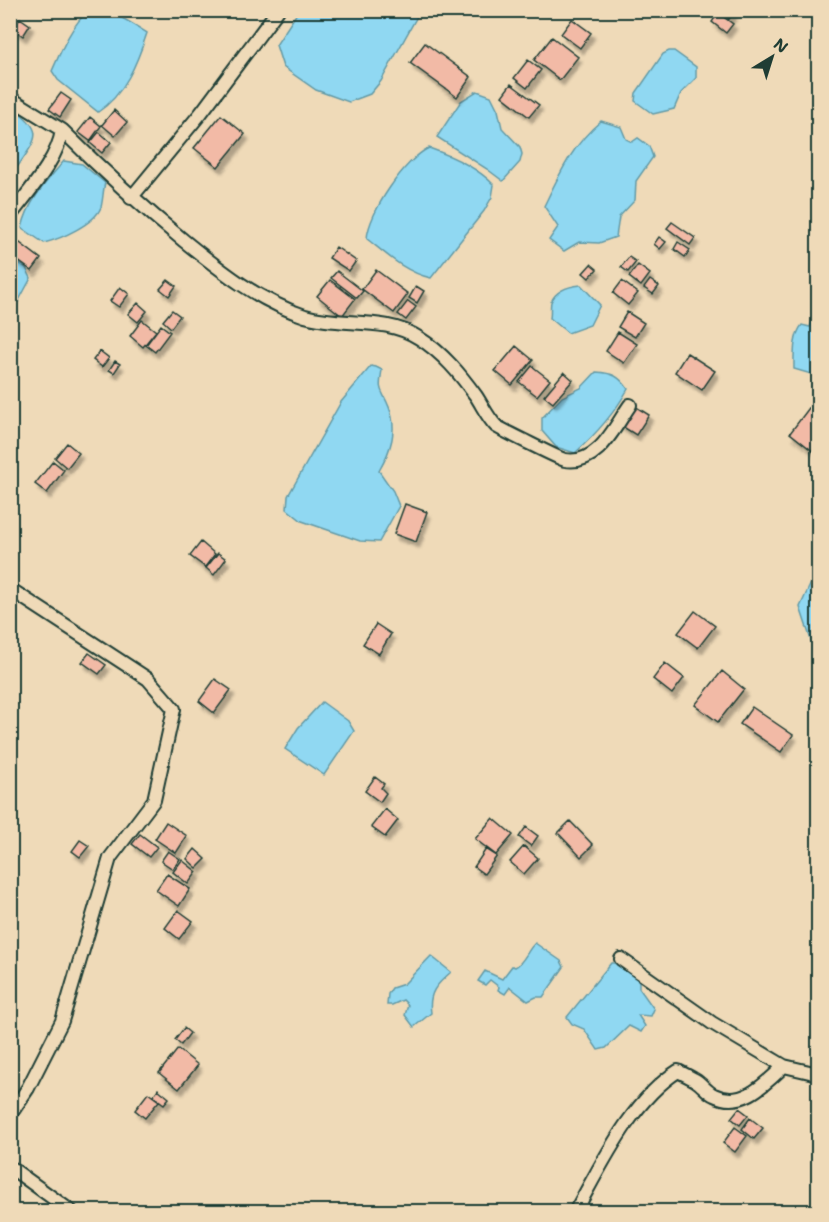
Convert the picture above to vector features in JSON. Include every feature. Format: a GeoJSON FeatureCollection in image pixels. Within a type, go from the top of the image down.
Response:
{"type":"FeatureCollection","features":[{"type":"Feature","properties":{"kind":"street"},"geometry":{"type":"LineString","coordinates":[[131,198],[201,113],[278,10]]}},
{"type":"Feature","properties":{"kind":"street"},"geometry":{"type":"LineString","coordinates":[[10,98],[62,130],[131,198],[229,278],[273,302],[316,318],[387,325],[417,336],[464,378],[497,427],[566,460],[585,458],[602,447],[630,405]]}},
{"type":"Feature","properties":{"kind":"street"},"geometry":{"type":"LineString","coordinates":[[10,216],[42,173],[61,140],[62,130]]}},
{"type":"Feature","properties":{"kind":"street"},"geometry":{"type":"LineString","coordinates":[[10,589],[148,679],[174,709],[154,800],[110,858],[62,1021],[28,1088],[10,1115]]}},
{"type":"Feature","properties":{"kind":"street"},"geometry":{"type":"LineString","coordinates":[[621,959],[712,1023],[784,1066],[819,1074]]}},
{"type":"Feature","properties":{"kind":"street"},"geometry":{"type":"LineString","coordinates":[[575,1212],[620,1133],[661,1082],[678,1071],[695,1080],[713,1095],[732,1100],[746,1096],[762,1086],[784,1066]]}},
{"type":"Feature","properties":{"kind":"street"},"geometry":{"type":"LineString","coordinates":[[10,1167],[72,1212]]}},
{"type":"Feature","properties":{"kind":"water"},"geometry":{"type":"Polygon","coordinates":[[[299,10],[420,11],[381,81],[370,94],[349,102],[316,90],[283,67],[276,45],[299,10]]]}},
{"type":"Feature","properties":{"kind":"water"},"geometry":{"type":"Polygon","coordinates":[[[88,11],[112,14],[147,33],[123,87],[98,112],[58,80],[52,71],[72,31],[88,11]]]}},
{"type":"Feature","properties":{"kind":"water"},"geometry":{"type":"Polygon","coordinates":[[[674,51],[696,67],[696,78],[681,93],[674,109],[653,114],[635,101],[636,93],[663,54],[674,51]]]}},
{"type":"Feature","properties":{"kind":"water"},"geometry":{"type":"Polygon","coordinates":[[[477,91],[491,96],[498,110],[502,128],[520,147],[522,154],[520,162],[503,181],[437,137],[461,101],[477,91]]]}},
{"type":"Feature","properties":{"kind":"water"},"geometry":{"type":"Polygon","coordinates":[[[11,108],[31,123],[35,136],[16,169],[11,167],[11,108]]]}},
{"type":"Feature","properties":{"kind":"water"},"geometry":{"type":"Polygon","coordinates":[[[601,121],[621,127],[626,139],[632,142],[638,138],[649,146],[653,157],[636,181],[635,200],[619,217],[616,237],[599,243],[579,242],[564,251],[549,240],[558,227],[544,206],[575,149],[601,121]]]}},
{"type":"Feature","properties":{"kind":"water"},"geometry":{"type":"Polygon","coordinates":[[[429,148],[464,163],[494,185],[492,197],[484,211],[431,278],[413,272],[389,257],[367,239],[369,228],[381,201],[400,174],[429,148]]]}},
{"type":"Feature","properties":{"kind":"water"},"geometry":{"type":"Polygon","coordinates":[[[64,161],[82,164],[105,183],[101,207],[85,225],[44,243],[22,228],[33,200],[64,161]]]}},
{"type":"Feature","properties":{"kind":"water"},"geometry":{"type":"Polygon","coordinates":[[[11,257],[26,268],[31,278],[11,315],[11,257]]]}},
{"type":"Feature","properties":{"kind":"water"},"geometry":{"type":"Polygon","coordinates":[[[581,285],[600,305],[590,325],[568,333],[550,318],[551,302],[560,292],[581,285]]]}},
{"type":"Feature","properties":{"kind":"water"},"geometry":{"type":"Polygon","coordinates":[[[818,307],[818,376],[794,369],[794,363],[799,329],[802,325],[810,327],[818,307]]]}},
{"type":"Feature","properties":{"kind":"water"},"geometry":{"type":"Polygon","coordinates":[[[371,366],[382,370],[380,387],[392,415],[393,424],[390,448],[379,471],[393,491],[399,506],[379,542],[360,541],[302,521],[287,509],[288,496],[341,402],[371,366]]]}},
{"type":"Feature","properties":{"kind":"water"},"geometry":{"type":"Polygon","coordinates":[[[596,372],[615,376],[628,389],[604,423],[575,453],[556,447],[542,431],[542,418],[562,397],[581,388],[596,372]]]}},
{"type":"Feature","properties":{"kind":"water"},"geometry":{"type":"Polygon","coordinates":[[[818,573],[818,649],[812,643],[800,607],[818,573]]]}},
{"type":"Feature","properties":{"kind":"water"},"geometry":{"type":"Polygon","coordinates":[[[322,702],[348,721],[354,731],[324,775],[285,749],[298,728],[322,702]]]}},
{"type":"Feature","properties":{"kind":"water"},"geometry":{"type":"Polygon","coordinates":[[[535,943],[561,961],[564,967],[543,997],[536,997],[528,1001],[510,987],[505,994],[498,990],[499,987],[490,980],[485,985],[478,981],[485,971],[502,979],[512,966],[515,967],[521,963],[535,943]]]}},
{"type":"Feature","properties":{"kind":"water"},"geometry":{"type":"Polygon","coordinates":[[[431,956],[451,972],[434,990],[430,1006],[431,1013],[414,1027],[405,1015],[408,1005],[403,1000],[387,1005],[388,994],[392,988],[404,984],[431,956]]]}},
{"type":"Feature","properties":{"kind":"water"},"geometry":{"type":"Polygon","coordinates":[[[611,963],[617,963],[639,974],[639,988],[654,1009],[651,1016],[638,1015],[645,1026],[641,1032],[629,1026],[606,1048],[598,1050],[584,1029],[572,1024],[567,1017],[611,963]]]}},
{"type":"Feature","properties":{"kind":"building"},"geometry":{"type":"Polygon","coordinates":[[[720,10],[732,10],[734,12],[729,19],[720,10]]]}},
{"type":"Feature","properties":{"kind":"building"},"geometry":{"type":"Polygon","coordinates":[[[718,13],[733,24],[726,33],[712,22],[718,13]]]}},
{"type":"Feature","properties":{"kind":"building"},"geometry":{"type":"Polygon","coordinates":[[[20,18],[30,25],[23,36],[13,29],[20,18]]]}},
{"type":"Feature","properties":{"kind":"building"},"geometry":{"type":"Polygon","coordinates":[[[572,19],[591,33],[580,48],[561,34],[572,19]]]}},
{"type":"Feature","properties":{"kind":"building"},"geometry":{"type":"Polygon","coordinates":[[[552,37],[578,57],[560,80],[534,60],[552,37]]]}},
{"type":"Feature","properties":{"kind":"building"},"geometry":{"type":"Polygon","coordinates":[[[425,43],[471,77],[457,97],[410,63],[425,43]]]}},
{"type":"Feature","properties":{"kind":"building"},"geometry":{"type":"Polygon","coordinates":[[[528,60],[541,70],[527,88],[514,78],[528,60]]]}},
{"type":"Feature","properties":{"kind":"building"},"geometry":{"type":"Polygon","coordinates":[[[511,84],[539,105],[529,117],[502,96],[511,84]]]}},
{"type":"Feature","properties":{"kind":"building"},"geometry":{"type":"Polygon","coordinates":[[[61,93],[71,100],[60,117],[49,109],[61,93]]]}},
{"type":"Feature","properties":{"kind":"building"},"geometry":{"type":"Polygon","coordinates":[[[114,110],[127,122],[115,136],[102,125],[114,110]]]}},
{"type":"Feature","properties":{"kind":"building"},"geometry":{"type":"Polygon","coordinates":[[[221,115],[245,134],[218,167],[194,148],[221,115]]]}},
{"type":"Feature","properties":{"kind":"building"},"geometry":{"type":"Polygon","coordinates":[[[90,117],[101,126],[90,141],[78,132],[90,117]]]}},
{"type":"Feature","properties":{"kind":"building"},"geometry":{"type":"Polygon","coordinates":[[[99,132],[111,142],[102,153],[90,143],[99,132]]]}},
{"type":"Feature","properties":{"kind":"building"},"geometry":{"type":"Polygon","coordinates":[[[672,222],[695,238],[690,245],[667,228],[672,222]]]}},
{"type":"Feature","properties":{"kind":"building"},"geometry":{"type":"Polygon","coordinates":[[[12,237],[41,259],[32,271],[10,255],[12,237]]]}},
{"type":"Feature","properties":{"kind":"building"},"geometry":{"type":"Polygon","coordinates":[[[659,237],[666,242],[660,249],[654,244],[659,237]]]}},
{"type":"Feature","properties":{"kind":"building"},"geometry":{"type":"Polygon","coordinates":[[[678,242],[690,250],[685,257],[674,249],[678,242]]]}},
{"type":"Feature","properties":{"kind":"building"},"geometry":{"type":"Polygon","coordinates":[[[336,247],[356,261],[349,271],[329,258],[336,247]]]}},
{"type":"Feature","properties":{"kind":"building"},"geometry":{"type":"Polygon","coordinates":[[[629,257],[636,262],[628,272],[621,267],[629,257]]]}},
{"type":"Feature","properties":{"kind":"building"},"geometry":{"type":"Polygon","coordinates":[[[591,264],[597,269],[589,278],[583,273],[591,264]]]}},
{"type":"Feature","properties":{"kind":"building"},"geometry":{"type":"Polygon","coordinates":[[[638,265],[650,274],[641,286],[629,277],[638,265]]]}},
{"type":"Feature","properties":{"kind":"building"},"geometry":{"type":"Polygon","coordinates":[[[376,270],[408,294],[394,313],[362,289],[376,270]]]}},
{"type":"Feature","properties":{"kind":"building"},"geometry":{"type":"Polygon","coordinates":[[[337,271],[363,291],[357,298],[331,278],[337,271]]]}},
{"type":"Feature","properties":{"kind":"building"},"geometry":{"type":"Polygon","coordinates":[[[168,280],[176,286],[169,296],[160,289],[168,280]]]}},
{"type":"Feature","properties":{"kind":"building"},"geometry":{"type":"Polygon","coordinates":[[[330,280],[355,299],[342,316],[317,296],[330,280]]]}},
{"type":"Feature","properties":{"kind":"building"},"geometry":{"type":"Polygon","coordinates":[[[650,280],[659,286],[653,294],[644,288],[650,280]]]}},
{"type":"Feature","properties":{"kind":"building"},"geometry":{"type":"Polygon","coordinates":[[[622,281],[638,293],[628,305],[613,293],[622,281]]]}},
{"type":"Feature","properties":{"kind":"building"},"geometry":{"type":"Polygon","coordinates":[[[416,286],[424,291],[417,303],[409,298],[416,286]]]}},
{"type":"Feature","properties":{"kind":"building"},"geometry":{"type":"Polygon","coordinates":[[[120,287],[129,294],[119,307],[110,301],[120,287]]]}},
{"type":"Feature","properties":{"kind":"building"},"geometry":{"type":"Polygon","coordinates":[[[408,301],[416,307],[406,320],[398,314],[408,301]]]}},
{"type":"Feature","properties":{"kind":"building"},"geometry":{"type":"Polygon","coordinates":[[[138,303],[147,311],[138,322],[128,314],[138,303]]]}},
{"type":"Feature","properties":{"kind":"building"},"geometry":{"type":"Polygon","coordinates":[[[172,310],[180,316],[171,328],[163,321],[172,310]]]}},
{"type":"Feature","properties":{"kind":"building"},"geometry":{"type":"Polygon","coordinates":[[[627,312],[644,323],[635,337],[618,327],[627,312]]]}},
{"type":"Feature","properties":{"kind":"building"},"geometry":{"type":"Polygon","coordinates":[[[142,320],[156,331],[143,347],[130,336],[142,320]]]}},
{"type":"Feature","properties":{"kind":"building"},"geometry":{"type":"Polygon","coordinates":[[[161,325],[170,332],[155,352],[146,345],[161,325]]]}},
{"type":"Feature","properties":{"kind":"building"},"geometry":{"type":"Polygon","coordinates":[[[618,332],[637,344],[624,363],[606,351],[618,332]]]}},
{"type":"Feature","properties":{"kind":"building"},"geometry":{"type":"Polygon","coordinates":[[[516,346],[533,360],[512,385],[495,371],[516,346]]]}},
{"type":"Feature","properties":{"kind":"building"},"geometry":{"type":"Polygon","coordinates":[[[100,351],[109,358],[102,367],[93,360],[100,351]]]}},
{"type":"Feature","properties":{"kind":"building"},"geometry":{"type":"Polygon","coordinates":[[[687,353],[715,371],[702,390],[675,372],[687,353]]]}},
{"type":"Feature","properties":{"kind":"building"},"geometry":{"type":"Polygon","coordinates":[[[115,361],[120,364],[114,373],[109,370],[115,361]]]}},
{"type":"Feature","properties":{"kind":"building"},"geometry":{"type":"Polygon","coordinates":[[[532,366],[550,380],[537,396],[519,382],[532,366]]]}},
{"type":"Feature","properties":{"kind":"building"},"geometry":{"type":"Polygon","coordinates":[[[564,372],[573,380],[553,403],[544,396],[564,372]]]}},
{"type":"Feature","properties":{"kind":"building"},"geometry":{"type":"Polygon","coordinates":[[[818,396],[818,445],[814,452],[790,433],[818,396]]]}},
{"type":"Feature","properties":{"kind":"building"},"geometry":{"type":"Polygon","coordinates":[[[633,405],[649,415],[636,435],[620,425],[633,405]]]}},
{"type":"Feature","properties":{"kind":"building"},"geometry":{"type":"Polygon","coordinates":[[[67,443],[79,453],[67,468],[55,458],[67,443]]]}},
{"type":"Feature","properties":{"kind":"building"},"geometry":{"type":"Polygon","coordinates":[[[53,461],[64,470],[47,493],[35,484],[53,461]]]}},
{"type":"Feature","properties":{"kind":"building"},"geometry":{"type":"Polygon","coordinates":[[[405,504],[427,512],[416,542],[394,534],[405,504]]]}},
{"type":"Feature","properties":{"kind":"building"},"geometry":{"type":"Polygon","coordinates":[[[201,542],[215,554],[205,567],[190,556],[201,542]]]}},
{"type":"Feature","properties":{"kind":"building"},"geometry":{"type":"Polygon","coordinates":[[[218,553],[226,559],[214,575],[206,568],[218,553]]]}},
{"type":"Feature","properties":{"kind":"building"},"geometry":{"type":"Polygon","coordinates":[[[695,611],[715,626],[698,648],[678,633],[695,611]]]}},
{"type":"Feature","properties":{"kind":"building"},"geometry":{"type":"Polygon","coordinates":[[[376,624],[391,634],[379,654],[363,644],[376,624]]]}},
{"type":"Feature","properties":{"kind":"building"},"geometry":{"type":"Polygon","coordinates":[[[89,653],[106,665],[99,674],[82,662],[89,653]]]}},
{"type":"Feature","properties":{"kind":"building"},"geometry":{"type":"Polygon","coordinates":[[[665,663],[684,678],[672,694],[653,679],[665,663]]]}},
{"type":"Feature","properties":{"kind":"building"},"geometry":{"type":"Polygon","coordinates":[[[722,671],[744,689],[718,722],[695,705],[722,671]]]}},
{"type":"Feature","properties":{"kind":"building"},"geometry":{"type":"Polygon","coordinates":[[[215,679],[231,690],[214,713],[199,701],[215,679]]]}},
{"type":"Feature","properties":{"kind":"building"},"geometry":{"type":"Polygon","coordinates":[[[752,707],[793,735],[781,752],[740,724],[752,707]]]}},
{"type":"Feature","properties":{"kind":"building"},"geometry":{"type":"Polygon","coordinates":[[[375,777],[384,784],[381,788],[386,793],[380,802],[365,791],[375,777]]]}},
{"type":"Feature","properties":{"kind":"building"},"geometry":{"type":"Polygon","coordinates":[[[385,809],[398,820],[385,837],[371,827],[385,809]]]}},
{"type":"Feature","properties":{"kind":"building"},"geometry":{"type":"Polygon","coordinates":[[[493,818],[513,835],[496,855],[475,839],[493,818]]]}},
{"type":"Feature","properties":{"kind":"building"},"geometry":{"type":"Polygon","coordinates":[[[570,821],[593,845],[581,857],[558,833],[570,821]]]}},
{"type":"Feature","properties":{"kind":"building"},"geometry":{"type":"Polygon","coordinates":[[[166,822],[187,836],[176,853],[155,839],[166,822]]]}},
{"type":"Feature","properties":{"kind":"building"},"geometry":{"type":"Polygon","coordinates":[[[526,827],[538,836],[531,846],[519,837],[526,827]]]}},
{"type":"Feature","properties":{"kind":"building"},"geometry":{"type":"Polygon","coordinates":[[[140,834],[157,847],[149,857],[132,844],[140,834]]]}},
{"type":"Feature","properties":{"kind":"building"},"geometry":{"type":"Polygon","coordinates":[[[80,840],[89,846],[80,857],[72,851],[80,840]]]}},
{"type":"Feature","properties":{"kind":"building"},"geometry":{"type":"Polygon","coordinates":[[[524,846],[538,858],[524,874],[510,862],[524,846]]]}},
{"type":"Feature","properties":{"kind":"building"},"geometry":{"type":"Polygon","coordinates":[[[195,849],[206,859],[197,868],[187,859],[195,849]]]}},
{"type":"Feature","properties":{"kind":"building"},"geometry":{"type":"Polygon","coordinates":[[[486,849],[497,856],[484,874],[474,867],[486,849]]]}},
{"type":"Feature","properties":{"kind":"building"},"geometry":{"type":"Polygon","coordinates":[[[168,851],[180,859],[173,869],[161,861],[168,851]]]}},
{"type":"Feature","properties":{"kind":"building"},"geometry":{"type":"Polygon","coordinates":[[[182,860],[197,872],[188,884],[173,872],[182,860]]]}},
{"type":"Feature","properties":{"kind":"building"},"geometry":{"type":"Polygon","coordinates":[[[167,874],[190,889],[179,906],[156,890],[167,874]]]}},
{"type":"Feature","properties":{"kind":"building"},"geometry":{"type":"Polygon","coordinates":[[[178,910],[193,921],[179,939],[165,928],[178,910]]]}},
{"type":"Feature","properties":{"kind":"building"},"geometry":{"type":"Polygon","coordinates":[[[184,1028],[190,1033],[181,1045],[175,1040],[184,1028]]]}},
{"type":"Feature","properties":{"kind":"building"},"geometry":{"type":"Polygon","coordinates":[[[178,1049],[198,1065],[179,1089],[159,1073],[178,1049]]]}},
{"type":"Feature","properties":{"kind":"building"},"geometry":{"type":"Polygon","coordinates":[[[158,1089],[169,1098],[164,1104],[153,1096],[158,1089]]]}},
{"type":"Feature","properties":{"kind":"building"},"geometry":{"type":"Polygon","coordinates":[[[148,1093],[159,1101],[145,1118],[135,1110],[148,1093]]]}},
{"type":"Feature","properties":{"kind":"building"},"geometry":{"type":"Polygon","coordinates":[[[739,1108],[748,1115],[740,1125],[731,1118],[739,1108]]]}},
{"type":"Feature","properties":{"kind":"building"},"geometry":{"type":"Polygon","coordinates":[[[750,1118],[763,1128],[754,1139],[742,1129],[750,1118]]]}},
{"type":"Feature","properties":{"kind":"building"},"geometry":{"type":"Polygon","coordinates":[[[735,1127],[747,1136],[735,1152],[723,1143],[735,1127]]]}}]}
